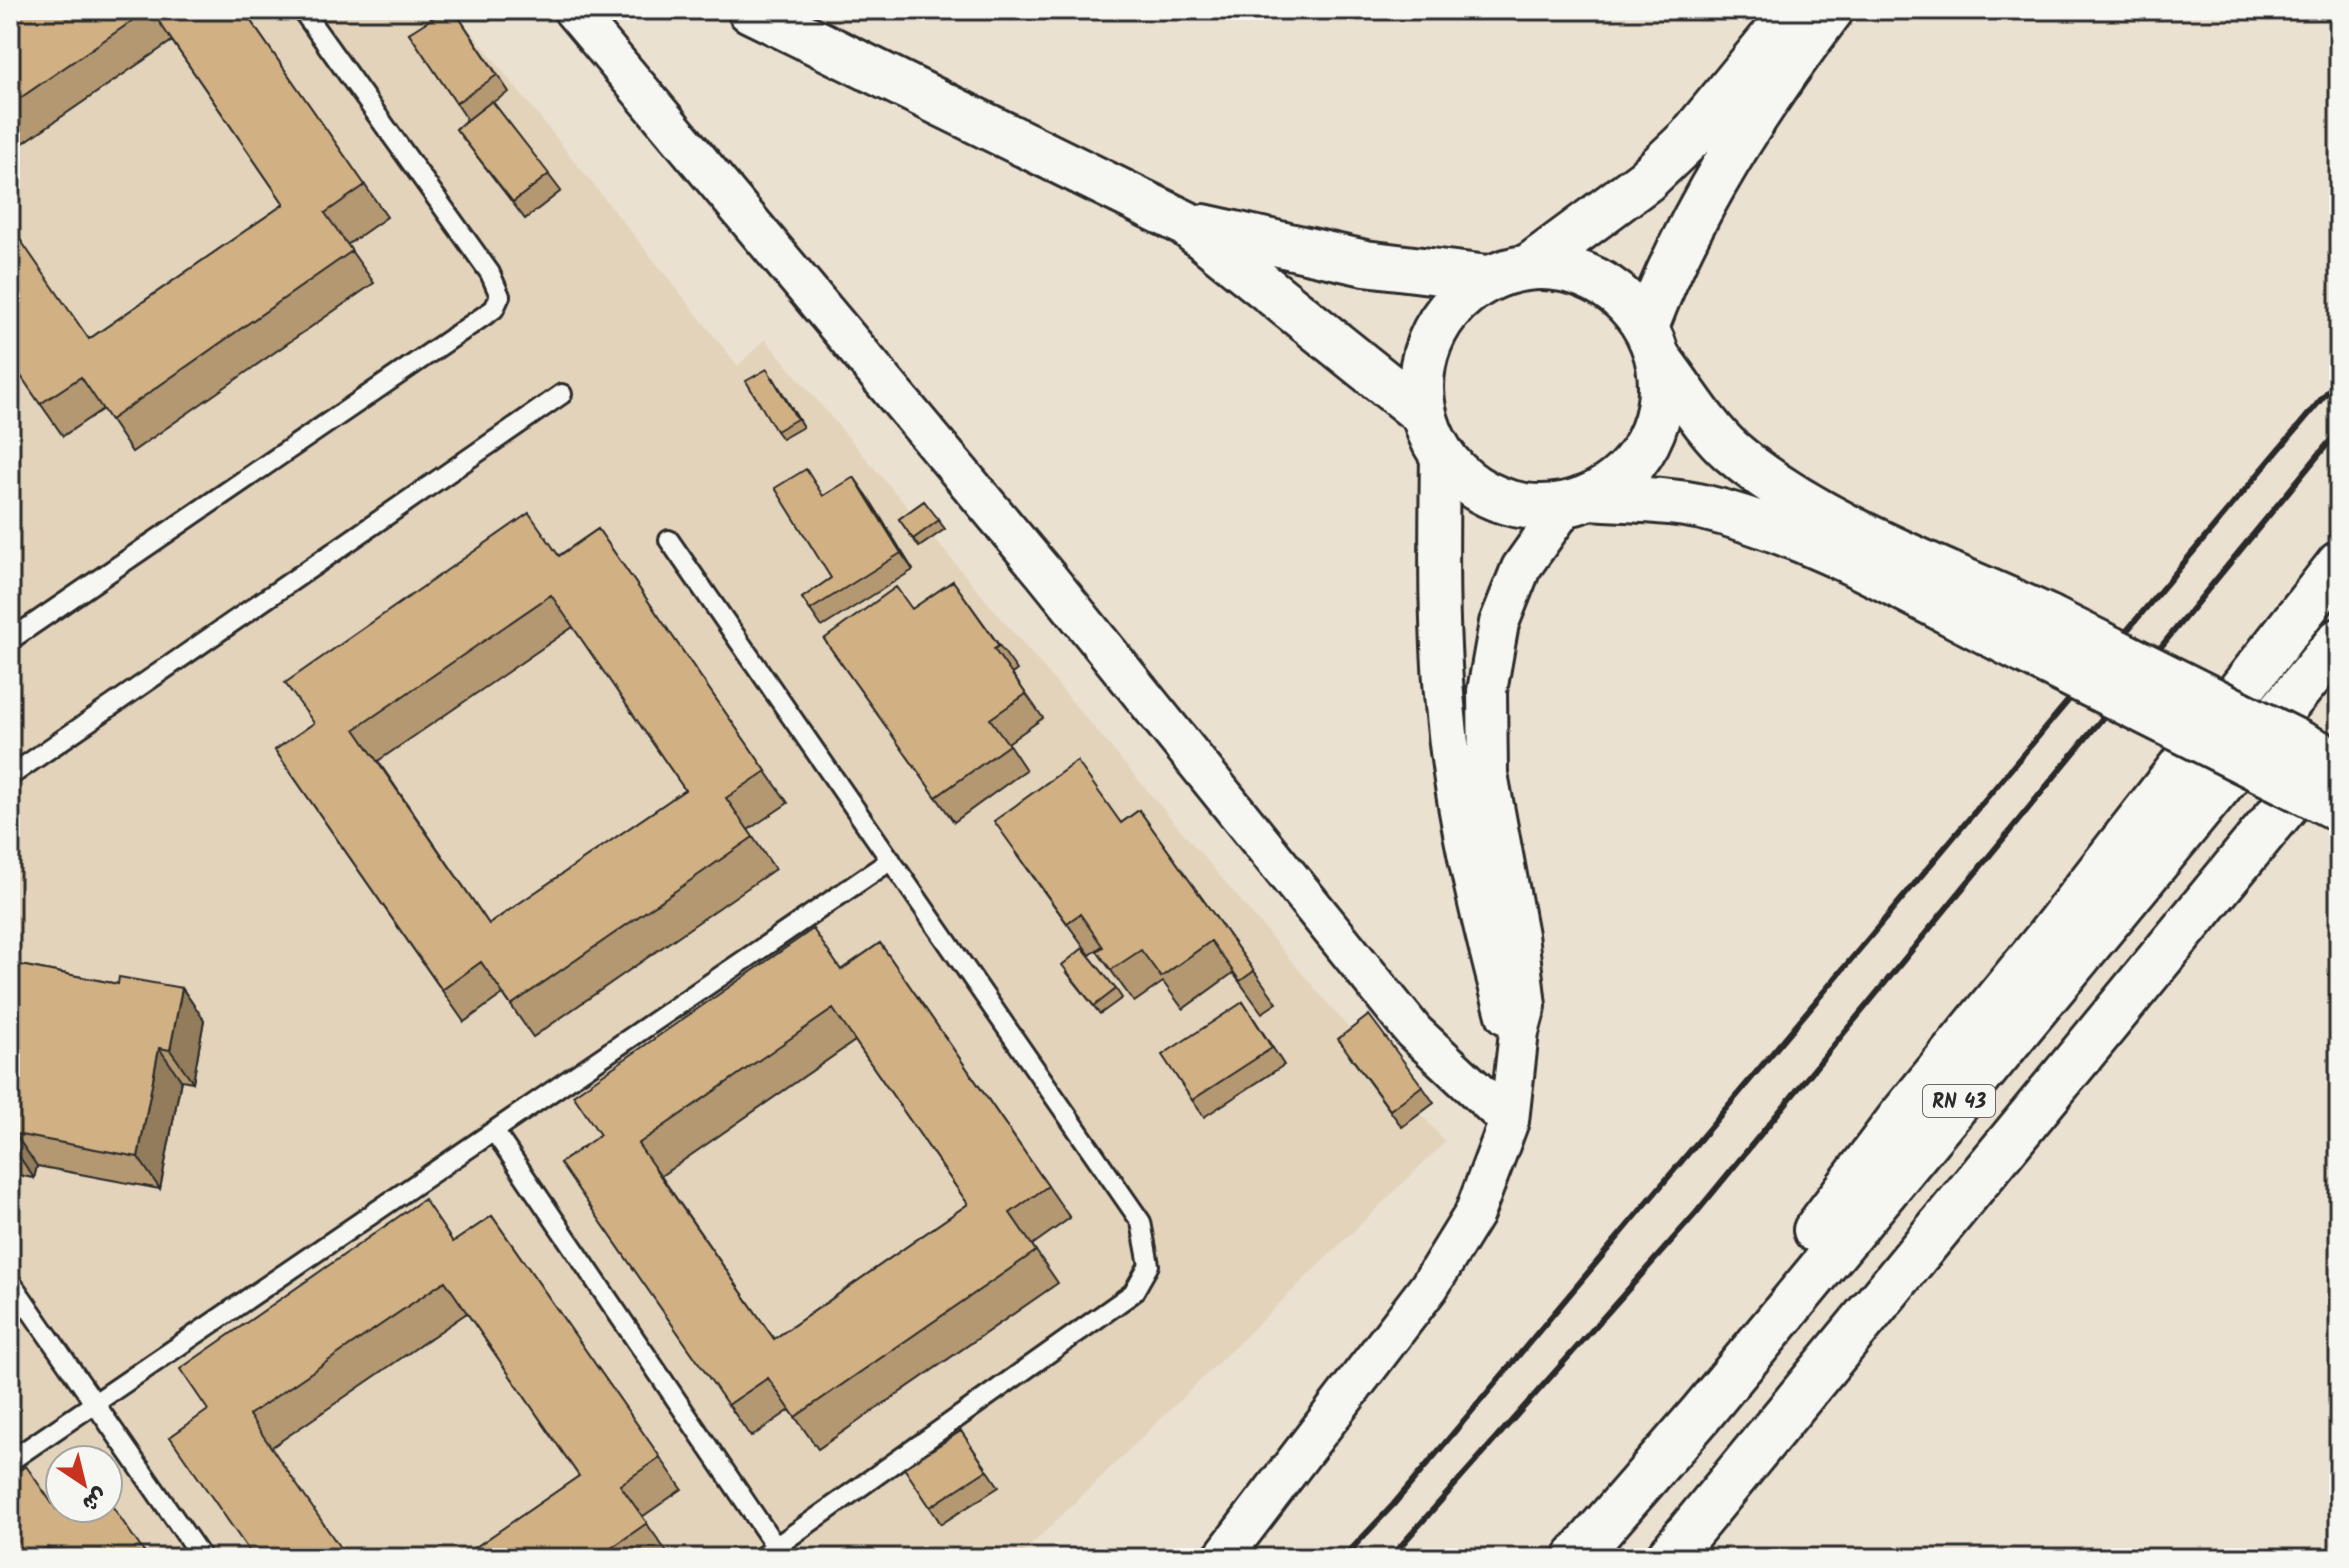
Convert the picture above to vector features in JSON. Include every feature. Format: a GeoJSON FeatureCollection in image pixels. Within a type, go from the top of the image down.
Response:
{"type":"FeatureCollection","features":[{"type":"Feature","properties":{"kind":"main road"},"geometry":{"type":"LineString","coordinates":[[750,10],[1185,223],[1365,263],[1488,278]]}},
{"type":"Feature","properties":{"kind":"main road"},"geometry":{"type":"LineString","coordinates":[[1431,434],[1421,372],[1433,332],[1456,301],[1488,278],[1530,266],[1593,223],[1668,159],[1795,10]]}},
{"type":"Feature","properties":{"kind":"main road"},"geometry":{"type":"LineString","coordinates":[[1578,501],[1626,473],[1650,439],[1662,400],[1653,343],[1665,276],[1704,197],[1781,76],[1831,10]]}},
{"type":"Feature","properties":{"kind":"main road"},"geometry":{"type":"LineString","coordinates":[[1185,223],[1431,434],[1469,484],[1508,503],[1578,501],[1699,506],[1747,520],[2038,635],[2339,763]]}},
{"type":"Feature","properties":{"kind":"main road"},"geometry":{"type":"LineString","coordinates":[[1530,266],[1574,270],[1613,288],[1729,449],[1819,512],[2339,809]]}},
{"type":"Feature","properties":{"kind":"main road"},"geometry":{"type":"LineString","coordinates":[[1700,1415],[1812,1236],[1901,1117],[2105,865],[2281,634],[2339,564]]}},
{"type":"Feature","properties":{"kind":"main road","name":"RN 43"},"geometry":{"type":"LineString","coordinates":[[1576,1558],[1700,1415],[2339,641]]}},
{"type":"Feature","properties":{"kind":"main road","name":"RN 43"},"geometry":{"type":"LineString","coordinates":[[1668,1558],[2339,742]]}},
{"type":"Feature","properties":{"kind":"street"},"geometry":{"type":"LineString","coordinates":[[573,10],[1044,573],[1414,1032],[1509,1121]]}},
{"type":"Feature","properties":{"kind":"street"},"geometry":{"type":"LineString","coordinates":[[1431,434],[1446,717],[1461,818],[1505,1013],[1509,1024],[1519,1032]]}},
{"type":"Feature","properties":{"kind":"street"},"geometry":{"type":"LineString","coordinates":[[1222,1558],[1429,1287],[1474,1214],[1509,1121],[1519,1032],[1526,1006],[1518,935],[1488,774],[1487,691],[1499,623],[1521,568],[1578,501]]}},
{"type":"Feature","properties":{"kind":"lane"},"geometry":{"type":"LineString","coordinates":[[10,640],[494,309],[500,296],[490,273],[302,10]]}},
{"type":"Feature","properties":{"kind":"lane"},"geometry":{"type":"LineString","coordinates":[[10,776],[562,394]]}},
{"type":"Feature","properties":{"kind":"lane"},"geometry":{"type":"LineString","coordinates":[[494,1131],[768,1553],[1133,1293],[1149,1265],[1141,1222],[669,540]]}},
{"type":"Feature","properties":{"kind":"lane"},"geometry":{"type":"LineString","coordinates":[[10,1461],[891,860]]}},
{"type":"Feature","properties":{"kind":"lane"},"geometry":{"type":"LineString","coordinates":[[10,1281],[202,1558]]}},
{"type":"Feature","properties":{"kind":"shaded area"},"geometry":{"type":"Polygon","coordinates":[[[10,10],[454,10],[738,366],[765,339],[1445,1142],[1018,1558],[10,1558],[10,10]]]}},
{"type":"Feature","properties":{"kind":"building"},"geometry":{"type":"Polygon","coordinates":[[[10,10],[148,10],[10,105],[10,10]]]}},
{"type":"Feature","properties":{"kind":"building"},"geometry":{"type":"Polygon","coordinates":[[[151,10],[243,10],[365,185],[325,213],[352,251],[110,420],[81,377],[40,404],[10,360],[10,225],[89,339],[284,204],[151,10]]]}},
{"type":"Feature","properties":{"kind":"building"},"geometry":{"type":"Polygon","coordinates":[[[445,10],[454,10],[497,75],[456,103],[409,33],[445,10]]]}},
{"type":"Feature","properties":{"kind":"building"},"geometry":{"type":"Polygon","coordinates":[[[492,101],[549,174],[513,202],[456,129],[492,101]]]}},
{"type":"Feature","properties":{"kind":"building"},"geometry":{"type":"Polygon","coordinates":[[[767,369],[797,419],[776,431],[746,381],[767,369]]]}},
{"type":"Feature","properties":{"kind":"building"},"geometry":{"type":"Polygon","coordinates":[[[806,469],[823,496],[854,477],[901,553],[810,610],[802,598],[831,578],[775,488],[806,469]]]}},
{"type":"Feature","properties":{"kind":"building"},"geometry":{"type":"Polygon","coordinates":[[[924,501],[939,520],[913,539],[899,519],[924,501]]]}},
{"type":"Feature","properties":{"kind":"building"},"geometry":{"type":"Polygon","coordinates":[[[529,513],[559,556],[598,529],[766,771],[726,798],[753,837],[511,1005],[481,962],[442,990],[275,750],[314,723],[285,683],[529,513]],[[551,595],[355,729],[489,924],[685,790],[551,595]]]}},
{"type":"Feature","properties":{"kind":"building"},"geometry":{"type":"Polygon","coordinates":[[[953,581],[999,646],[994,649],[1026,694],[990,719],[1009,745],[936,797],[824,639],[896,587],[912,609],[953,581]]]}},
{"type":"Feature","properties":{"kind":"building"},"geometry":{"type":"Polygon","coordinates":[[[1077,761],[1121,823],[1139,810],[1254,971],[1240,981],[1211,941],[1161,977],[1141,950],[1111,970],[1097,951],[1103,947],[1080,914],[1067,923],[994,821],[1077,761]]]}},
{"type":"Feature","properties":{"kind":"building"},"geometry":{"type":"Polygon","coordinates":[[[813,929],[841,970],[880,943],[1048,1186],[1010,1213],[1036,1251],[795,1417],[768,1378],[728,1405],[560,1163],[600,1135],[573,1095],[813,929]],[[833,1009],[638,1144],[774,1339],[968,1204],[833,1009]]]}},
{"type":"Feature","properties":{"kind":"building"},"geometry":{"type":"Polygon","coordinates":[[[1083,948],[1116,989],[1094,1006],[1062,965],[1083,948]]]}},
{"type":"Feature","properties":{"kind":"building"},"geometry":{"type":"Polygon","coordinates":[[[10,963],[118,984],[119,977],[182,988],[170,1050],[159,1048],[138,1157],[15,1134],[10,1146],[10,963]]]}},
{"type":"Feature","properties":{"kind":"building"},"geometry":{"type":"Polygon","coordinates":[[[1243,1002],[1272,1048],[1192,1100],[1162,1055],[1243,1002]]]}},
{"type":"Feature","properties":{"kind":"building"},"geometry":{"type":"Polygon","coordinates":[[[1369,1015],[1422,1086],[1390,1110],[1338,1039],[1369,1015]]]}},
{"type":"Feature","properties":{"kind":"building"},"geometry":{"type":"Polygon","coordinates":[[[424,1199],[453,1242],[492,1216],[660,1457],[620,1485],[647,1523],[597,1558],[460,1558],[579,1476],[445,1281],[249,1415],[347,1558],[254,1558],[170,1437],[208,1410],[180,1369],[424,1199]]]}},
{"type":"Feature","properties":{"kind":"building"},"geometry":{"type":"Polygon","coordinates":[[[961,1431],[987,1470],[930,1507],[904,1468],[961,1431]]]}},
{"type":"Feature","properties":{"kind":"building"},"geometry":{"type":"Polygon","coordinates":[[[26,1466],[44,1492],[44,1524],[124,1523],[148,1558],[56,1558],[48,1547],[32,1558],[10,1558],[10,1477],[26,1466]]]}},
{"type":"Feature","properties":{"kind":"railway"},"geometry":{"type":"LineString","coordinates":[[1343,1558],[1393,1505],[2339,378]]}},
{"type":"Feature","properties":{"kind":"railway"},"geometry":{"type":"LineString","coordinates":[[1390,1558],[1696,1213],[2339,430]]}}]}
